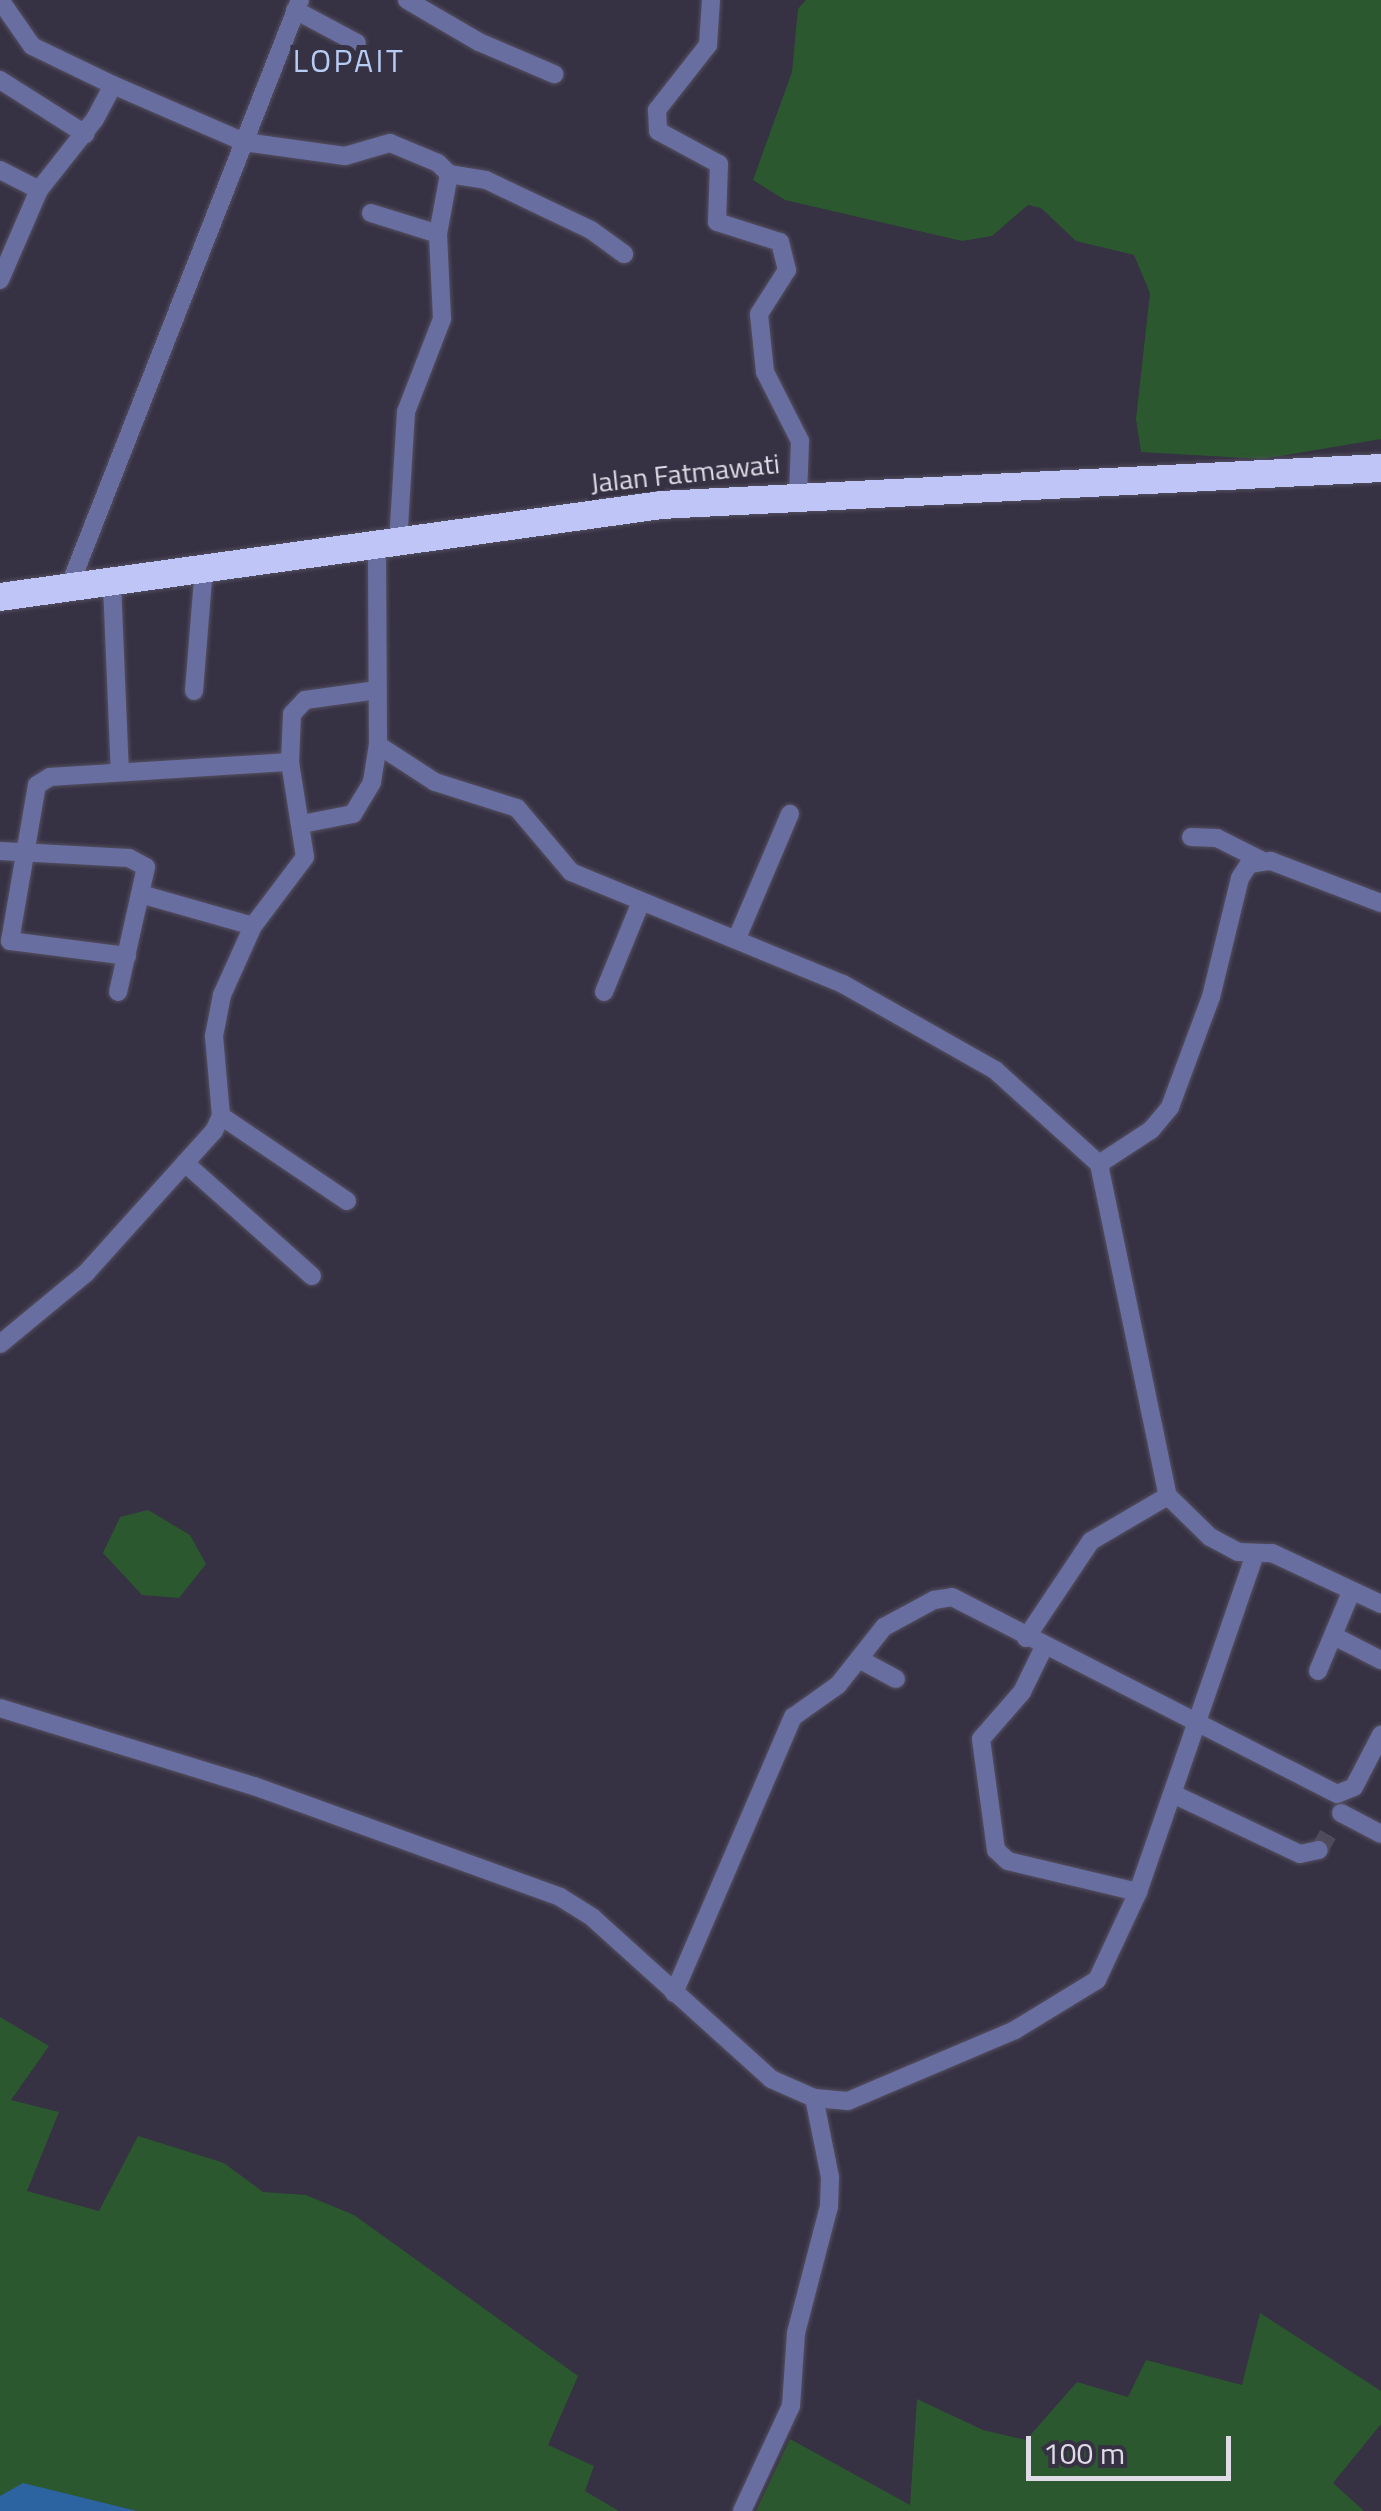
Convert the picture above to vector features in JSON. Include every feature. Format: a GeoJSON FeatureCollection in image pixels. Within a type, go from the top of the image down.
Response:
{"type":"FeatureCollection","features":[{"type":"Feature","properties":{"kind":"highway","name":"Jalan Fatmawati"},"geometry":{"type":"LineString","coordinates":[[0,597],[661,505],[1381,468]]}},
{"type":"Feature","properties":{"kind":"street"},"geometry":{"type":"LineString","coordinates":[[0,0],[32,46],[244,142],[345,156],[390,143],[428,157],[448,174],[486,180],[591,230],[624,254]]}},
{"type":"Feature","properties":{"kind":"street"},"geometry":{"type":"LineString","coordinates":[[407,0],[479,42],[554,74]]}},
{"type":"Feature","properties":{"kind":"street"},"geometry":{"type":"LineString","coordinates":[[711,0],[708,44],[657,110],[658,132],[719,164],[717,222],[780,242],[787,270],[759,314],[765,372],[800,441],[798,495]]}},
{"type":"Feature","properties":{"kind":"street"},"geometry":{"type":"LineString","coordinates":[[69,587],[297,5],[357,43]]}},
{"type":"Feature","properties":{"kind":"street"},"geometry":{"type":"LineString","coordinates":[[0,80],[84,134]]}},
{"type":"Feature","properties":{"kind":"street"},"geometry":{"type":"LineString","coordinates":[[0,280],[40,190],[84,134],[112,85]]}},
{"type":"Feature","properties":{"kind":"street"},"geometry":{"type":"LineString","coordinates":[[0,170],[40,190]]}},
{"type":"Feature","properties":{"kind":"street"},"geometry":{"type":"LineString","coordinates":[[302,824],[354,814],[372,782],[378,745],[376,690],[387,543],[406,412],[442,320],[438,234],[448,174]]}},
{"type":"Feature","properties":{"kind":"street"},"geometry":{"type":"LineString","coordinates":[[371,214],[438,234]]}},
{"type":"Feature","properties":{"kind":"street"},"geometry":{"type":"LineString","coordinates":[[194,691],[204,568]]}},
{"type":"Feature","properties":{"kind":"street"},"geometry":{"type":"LineString","coordinates":[[112,584],[120,772]]}},
{"type":"Feature","properties":{"kind":"street"},"geometry":{"type":"LineString","coordinates":[[0,1344],[86,1273],[185,1164],[221,1116],[216,1024],[253,926],[300,869],[306,844],[290,762],[292,714],[298,705],[376,690]]}},
{"type":"Feature","properties":{"kind":"street"},"geometry":{"type":"LineString","coordinates":[[378,745],[435,782],[517,808],[571,872],[843,984],[995,1070],[1099,1164],[1168,1496],[1210,1537],[1255,1555],[1272,1554],[1381,1604]]}},
{"type":"Feature","properties":{"kind":"street"},"geometry":{"type":"LineString","coordinates":[[127,956],[10,942],[36,785],[50,777],[290,762]]}},
{"type":"Feature","properties":{"kind":"street"},"geometry":{"type":"LineString","coordinates":[[738,938],[790,814]]}},
{"type":"Feature","properties":{"kind":"street"},"geometry":{"type":"LineString","coordinates":[[1191,837],[1218,838],[1260,860],[1381,903]]}},
{"type":"Feature","properties":{"kind":"street"},"geometry":{"type":"LineString","coordinates":[[0,851],[135,860],[146,867],[144,895],[118,992]]}},
{"type":"Feature","properties":{"kind":"street"},"geometry":{"type":"LineString","coordinates":[[1099,1164],[1151,1130],[1170,1107],[1211,997],[1240,878],[1260,860]]}},
{"type":"Feature","properties":{"kind":"street"},"geometry":{"type":"LineString","coordinates":[[144,895],[253,926]]}},
{"type":"Feature","properties":{"kind":"street"},"geometry":{"type":"LineString","coordinates":[[604,992],[641,902]]}},
{"type":"Feature","properties":{"kind":"street"},"geometry":{"type":"LineString","coordinates":[[221,1116],[347,1200]]}},
{"type":"Feature","properties":{"kind":"street"},"geometry":{"type":"LineString","coordinates":[[185,1164],[312,1276]]}},
{"type":"Feature","properties":{"kind":"street"},"geometry":{"type":"LineString","coordinates":[[1026,1638],[1091,1541],[1168,1496]]}},
{"type":"Feature","properties":{"kind":"street"},"geometry":{"type":"LineString","coordinates":[[0,1708],[254,1786],[560,1897],[772,2079],[814,2098],[848,2101],[1015,2030],[1084,1992],[1109,1962],[1138,1892],[1173,1794],[1194,1718],[1255,1555]]}},
{"type":"Feature","properties":{"kind":"street"},"geometry":{"type":"LineString","coordinates":[[1318,1671],[1351,1592]]}},
{"type":"Feature","properties":{"kind":"street"},"geometry":{"type":"LineString","coordinates":[[674,1993],[793,1717],[825,1698],[884,1627],[944,1596],[1194,1718],[1316,1784],[1349,1792]]}},
{"type":"Feature","properties":{"kind":"street"},"geometry":{"type":"LineString","coordinates":[[1334,1636],[1381,1660]]}},
{"type":"Feature","properties":{"kind":"street"},"geometry":{"type":"LineString","coordinates":[[1044,1647],[1022,1692],[982,1739],[996,1850],[1008,1861],[1138,1892]]}},
{"type":"Feature","properties":{"kind":"street"},"geometry":{"type":"LineString","coordinates":[[859,1660],[896,1680]]}},
{"type":"Feature","properties":{"kind":"street"},"geometry":{"type":"LineString","coordinates":[[1330,1831],[1381,1735]]}},
{"type":"Feature","properties":{"kind":"street"},"geometry":{"type":"LineString","coordinates":[[1173,1794],[1300,1854],[1319,1850]]}},
{"type":"Feature","properties":{"kind":"street"},"geometry":{"type":"LineString","coordinates":[[1341,1813],[1381,1834]]}},
{"type":"Feature","properties":{"kind":"street"},"geometry":{"type":"LineString","coordinates":[[742,2511],[791,2406],[796,2333],[828,2206],[830,2176],[814,2098]]}},
{"type":"Feature","properties":{"kind":"green space"},"geometry":{"type":"Polygon","coordinates":[[[806,0],[1381,0],[1381,439],[1262,459],[1141,452],[1136,419],[1150,293],[1134,255],[1076,241],[1041,208],[1028,205],[992,236],[962,241],[785,200],[753,180],[792,72],[798,9],[806,0]]]}},
{"type":"Feature","properties":{"kind":"green space"},"geometry":{"type":"Polygon","coordinates":[[[148,1510],[190,1535],[206,1564],[179,1598],[142,1595],[103,1553],[120,1517],[148,1510]]]}},
{"type":"Feature","properties":{"kind":"green space"},"geometry":{"type":"Polygon","coordinates":[[[0,2017],[49,2046],[11,2100],[59,2112],[27,2191],[99,2211],[138,2136],[224,2163],[263,2192],[306,2195],[354,2215],[578,2376],[548,2445],[594,2466],[585,2491],[619,2511],[137,2511],[23,2484],[0,2496],[0,2017]]]}},
{"type":"Feature","properties":{"kind":"green space"},"geometry":{"type":"Polygon","coordinates":[[[1260,2313],[1381,2391],[1381,2424],[1333,2483],[1364,2511],[756,2511],[790,2439],[910,2505],[917,2399],[983,2430],[1026,2440],[1077,2382],[1128,2397],[1146,2360],[1242,2385],[1260,2313]]]}},
{"type":"Feature","properties":{"kind":"water"},"geometry":{"type":"Polygon","coordinates":[[[23,2483],[137,2511],[0,2511],[0,2496],[23,2483]]]}},
{"type":"Feature","properties":{"kind":"tunnel"},"geometry":{"type":"LineString","coordinates":[[1319,1850],[1330,1831]]}},
{"type":"Feature","properties":{"kind":"district","name":"LOPAIT"},"geometry":{"type":"Point","coordinates":[349,60]}}]}
